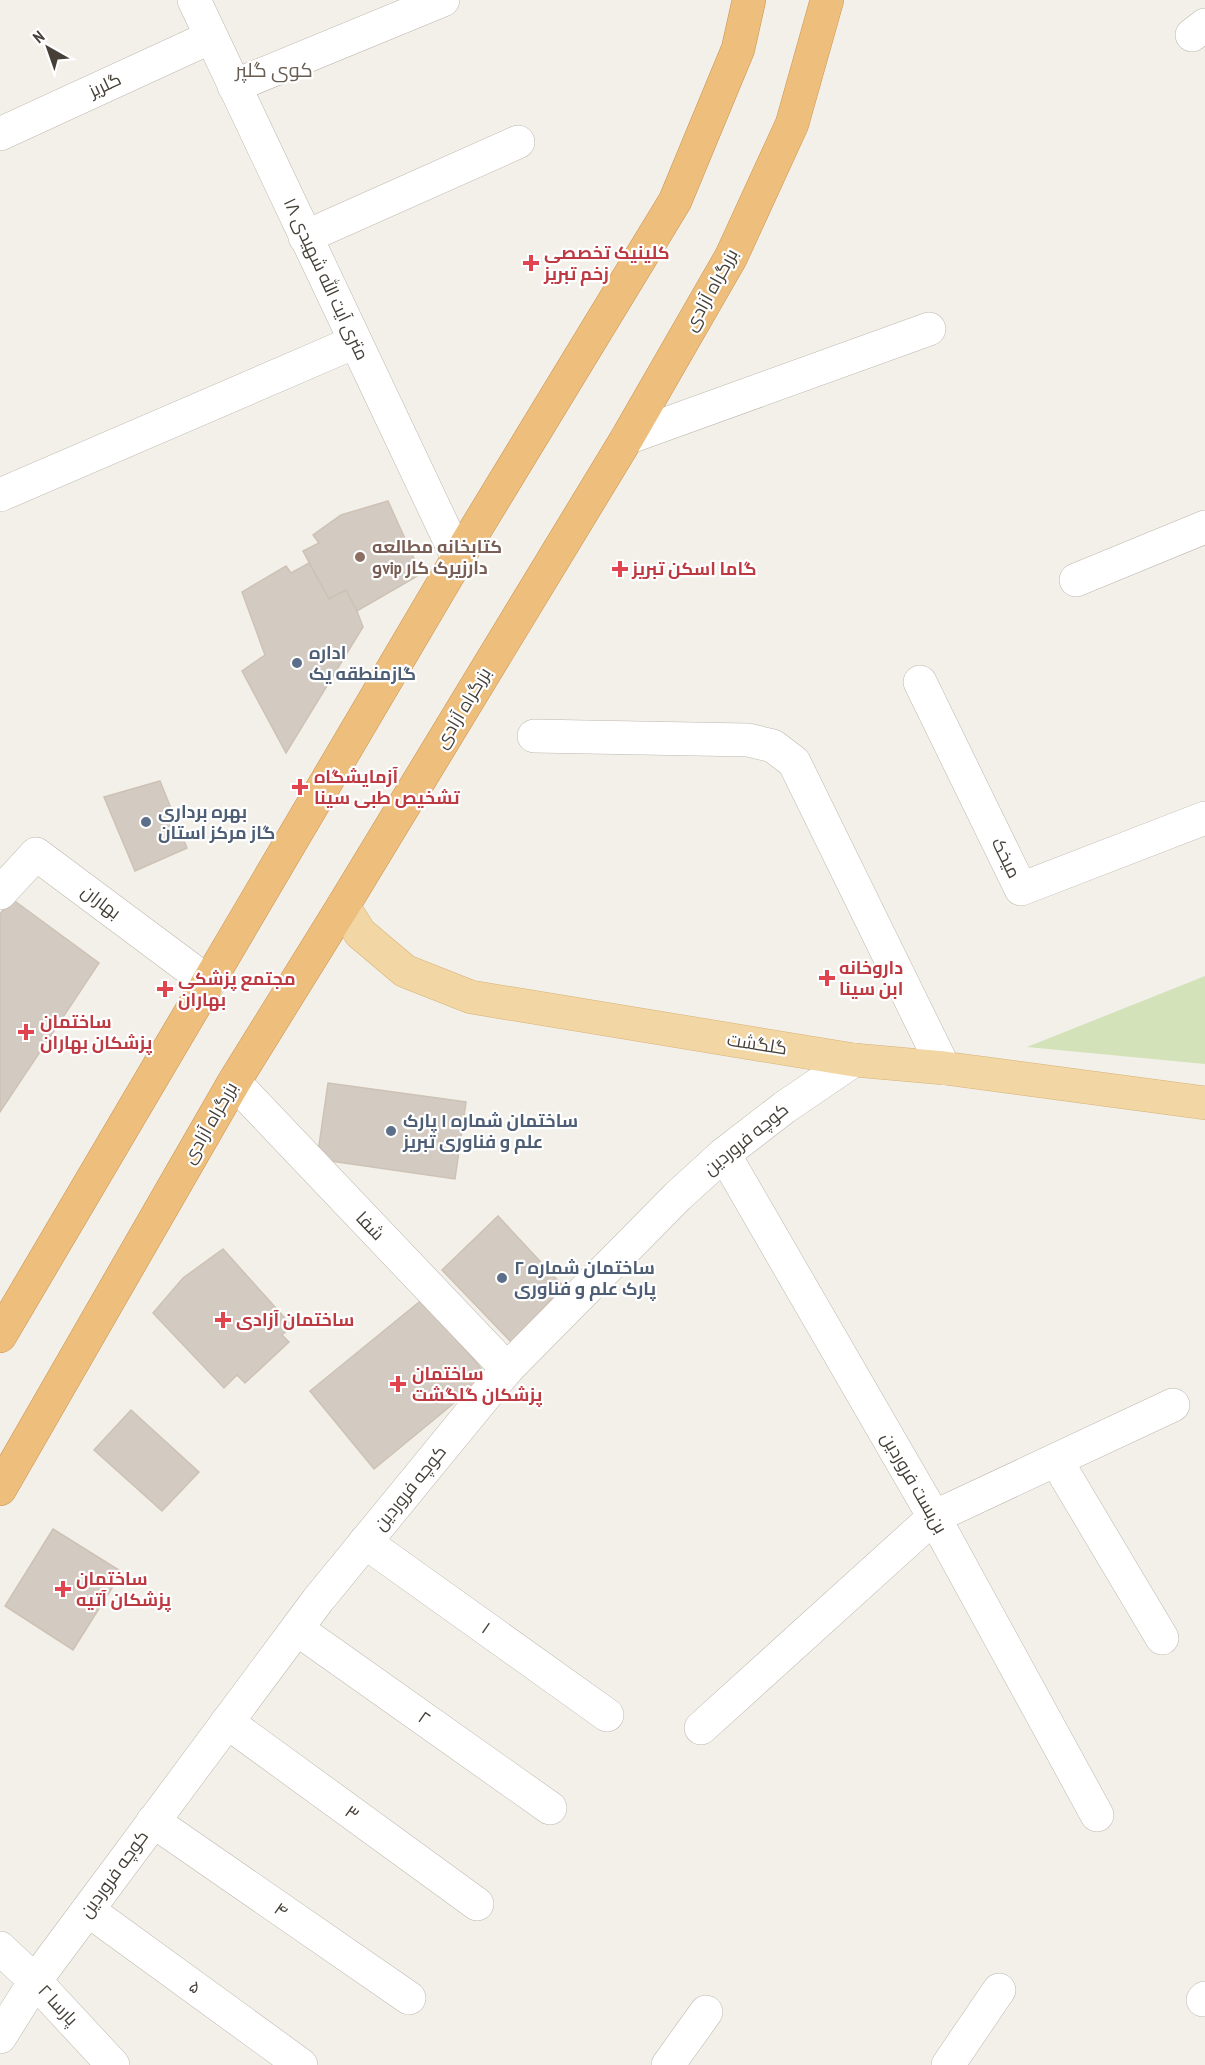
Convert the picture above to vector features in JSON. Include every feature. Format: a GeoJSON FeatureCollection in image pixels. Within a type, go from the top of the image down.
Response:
{"type":"FeatureCollection","features":[{"type":"Feature","properties":{"kind":"highway"},"geometry":{"type":"LineString","coordinates":[[0,1336],[210,983],[458,558],[675,201],[738,49],[749,0]]}},
{"type":"Feature","properties":{"kind":"highway","name":"بزرگراه آزادی"},"geometry":{"type":"LineString","coordinates":[[0,1489],[234,1082],[627,438],[731,258],[792,124],[827,0]]}},
{"type":"Feature","properties":{"kind":"main road","name":"گلگشت"},"geometry":{"type":"LineString","coordinates":[[343,906],[360,933],[405,970],[471,997],[854,1060],[944,1068],[1205,1103]]}},
{"type":"Feature","properties":{"kind":"street","name":"۱۸ متری آیت الله شهیدی"},"geometry":{"type":"LineString","coordinates":[[194,0],[458,558]]}},
{"type":"Feature","properties":{"kind":"street"},"geometry":{"type":"LineString","coordinates":[[234,86],[442,0]]}},
{"type":"Feature","properties":{"kind":"street","name":"گلریز"},"geometry":{"type":"LineString","coordinates":[[0,134],[211,37]]}},
{"type":"Feature","properties":{"kind":"street"},"geometry":{"type":"LineString","coordinates":[[305,237],[518,142]]}},
{"type":"Feature","properties":{"kind":"street"},"geometry":{"type":"LineString","coordinates":[[627,438],[929,329]]}},
{"type":"Feature","properties":{"kind":"street"},"geometry":{"type":"LineString","coordinates":[[0,495],[355,342]]}},
{"type":"Feature","properties":{"kind":"street"},"geometry":{"type":"LineString","coordinates":[[1076,580],[1205,527]]}},
{"type":"Feature","properties":{"kind":"street","name":"میخک"},"geometry":{"type":"LineString","coordinates":[[920,682],[1021,889],[1205,818]]}},
{"type":"Feature","properties":{"kind":"street"},"geometry":{"type":"LineString","coordinates":[[534,736],[748,740],[773,746],[794,762],[944,1068]]}},
{"type":"Feature","properties":{"kind":"street","name":"بهاران"},"geometry":{"type":"LineString","coordinates":[[0,893],[36,854],[210,983]]}},
{"type":"Feature","properties":{"kind":"street","name":"کوچه فروردین"},"geometry":{"type":"LineString","coordinates":[[0,2037],[35,1981],[297,1629],[507,1369],[678,1196],[724,1154],[785,1107],[854,1060]]}},
{"type":"Feature","properties":{"kind":"street","name":"شفا"},"geometry":{"type":"LineString","coordinates":[[234,1082],[507,1369]]}},
{"type":"Feature","properties":{"kind":"street","name":"بن‌بست فروردین"},"geometry":{"type":"LineString","coordinates":[[724,1154],[934,1517],[1097,1815]]}},
{"type":"Feature","properties":{"kind":"street"},"geometry":{"type":"LineString","coordinates":[[701,1728],[934,1517],[1173,1405]]}},
{"type":"Feature","properties":{"kind":"street"},"geometry":{"type":"LineString","coordinates":[[1056,1460],[1162,1638]]}},
{"type":"Feature","properties":{"kind":"street","name":"۱"},"geometry":{"type":"LineString","coordinates":[[365,1542],[607,1714]]}},
{"type":"Feature","properties":{"kind":"street","name":"۲"},"geometry":{"type":"LineString","coordinates":[[297,1629],[550,1808]]}},
{"type":"Feature","properties":{"kind":"street","name":"۳"},"geometry":{"type":"LineString","coordinates":[[227,1722],[477,1904]]}},
{"type":"Feature","properties":{"kind":"street","name":"۴"},"geometry":{"type":"LineString","coordinates":[[153,1821],[409,1998]]}},
{"type":"Feature","properties":{"kind":"street","name":"۵"},"geometry":{"type":"LineString","coordinates":[[88,1910],[301,2065]]}},
{"type":"Feature","properties":{"kind":"street","name":"پارسا ۲"},"geometry":{"type":"LineString","coordinates":[[0,1948],[35,1981],[108,2063]]}},
{"type":"Feature","properties":{"kind":"street"},"geometry":{"type":"LineString","coordinates":[[948,2065],[999,1990]]}},
{"type":"Feature","properties":{"kind":"street"},"geometry":{"type":"LineString","coordinates":[[668,2065],[706,2012]]}},
{"type":"Feature","properties":{"kind":"green space"},"geometry":{"type":"Polygon","coordinates":[[[1205,976],[1205,1064],[1027,1047],[1205,976]]]}},
{"type":"Feature","properties":{"kind":"building","name":"کتابخانه مطالعه وvip دارزیرک کار"},"geometry":{"type":"Polygon","coordinates":[[[388,501],[421,574],[357,611],[346,590],[329,599],[303,551],[319,543],[313,535],[341,515],[388,501]]]}},
{"type":"Feature","properties":{"kind":"building","name":"اداره گازمنطقه یک"},"geometry":{"type":"Polygon","coordinates":[[[309,563],[329,599],[346,590],[363,627],[286,753],[242,671],[265,655],[242,592],[286,566],[291,573],[309,563]]]}},
{"type":"Feature","properties":{"kind":"building","name":"بهره برداری گاز مرکز استان"},"geometry":{"type":"Polygon","coordinates":[[[160,781],[187,848],[135,871],[104,797],[160,781]]]}},
{"type":"Feature","properties":{"kind":"building","name":"ساختمان پزشکان بهاران"},"geometry":{"type":"Polygon","coordinates":[[[12,899],[99,963],[0,1112],[0,914],[12,899]]]}},
{"type":"Feature","properties":{"kind":"building","name":"ساختمان شماره ۱ پارک علم و فناوری تبریز"},"geometry":{"type":"Polygon","coordinates":[[[328,1083],[466,1102],[455,1179],[317,1159],[328,1083]]]}},
{"type":"Feature","properties":{"kind":"building","name":"ساختمان شماره ۲ پارک علم و فناوری"},"geometry":{"type":"Polygon","coordinates":[[[498,1216],[563,1286],[512,1343],[442,1270],[498,1216]]]}},
{"type":"Feature","properties":{"kind":"building","name":"ساختمان آزادی"},"geometry":{"type":"Polygon","coordinates":[[[223,1249],[292,1326],[282,1335],[289,1342],[245,1383],[237,1375],[224,1388],[153,1313],[183,1278],[223,1249]]]}},
{"type":"Feature","properties":{"kind":"building","name":"ساختمان پزشکان گلگشت"},"geometry":{"type":"Polygon","coordinates":[[[424,1298],[487,1376],[374,1469],[310,1391],[424,1298]]]}},
{"type":"Feature","properties":{"kind":"building"},"geometry":{"type":"Polygon","coordinates":[[[131,1410],[199,1472],[162,1511],[94,1450],[131,1410]]]}},
{"type":"Feature","properties":{"kind":"building","name":"ساختمان پزشکان آتیه"},"geometry":{"type":"Polygon","coordinates":[[[53,1529],[122,1572],[73,1650],[5,1606],[53,1529]]]}},
{"type":"Feature","properties":{"kind":"place","name":"کلینیک تخصصی زخم تبریز"},"geometry":{"type":"Point","coordinates":[531,263]}},
{"type":"Feature","properties":{"kind":"place","name":"کتابخانه مطالعه وvip دارزیرک کار"},"geometry":{"type":"Point","coordinates":[360,557]}},
{"type":"Feature","properties":{"kind":"place","name":"گاما اسکن تبریز"},"geometry":{"type":"Point","coordinates":[620,569]}},
{"type":"Feature","properties":{"kind":"place","name":"اداره گازمنطقه یک"},"geometry":{"type":"Point","coordinates":[297,663]}},
{"type":"Feature","properties":{"kind":"place","name":"آزمایشگاه تشخیص طبی سینا"},"geometry":{"type":"Point","coordinates":[300,787]}},
{"type":"Feature","properties":{"kind":"place","name":"بهره برداری گاز مرکز استان"},"geometry":{"type":"Point","coordinates":[146,822]}},
{"type":"Feature","properties":{"kind":"place","name":"داروخانه ابن سینا"},"geometry":{"type":"Point","coordinates":[827,978]}},
{"type":"Feature","properties":{"kind":"place","name":"مجتمع پزشکی بهاران"},"geometry":{"type":"Point","coordinates":[165,989]}},
{"type":"Feature","properties":{"kind":"place","name":"ساختمان پزشکان بهاران"},"geometry":{"type":"Point","coordinates":[26,1032]}},
{"type":"Feature","properties":{"kind":"place","name":"ساختمان شماره ۱ پارک علم و فناوری تبریز"},"geometry":{"type":"Point","coordinates":[391,1131]}},
{"type":"Feature","properties":{"kind":"place","name":"ساختمان شماره ۲ پارک علم و فناوری"},"geometry":{"type":"Point","coordinates":[502,1278]}},
{"type":"Feature","properties":{"kind":"place","name":"ساختمان آزادی"},"geometry":{"type":"Point","coordinates":[223,1320]}},
{"type":"Feature","properties":{"kind":"place","name":"ساختمان پزشکان گلگشت"},"geometry":{"type":"Point","coordinates":[398,1384]}},
{"type":"Feature","properties":{"kind":"place","name":"ساختمان پزشکان آتیه"},"geometry":{"type":"Point","coordinates":[63,1589]}},
{"type":"Feature","properties":{"kind":"district","name":"کوی گلپر"},"geometry":{"type":"Point","coordinates":[274,70]}}]}
